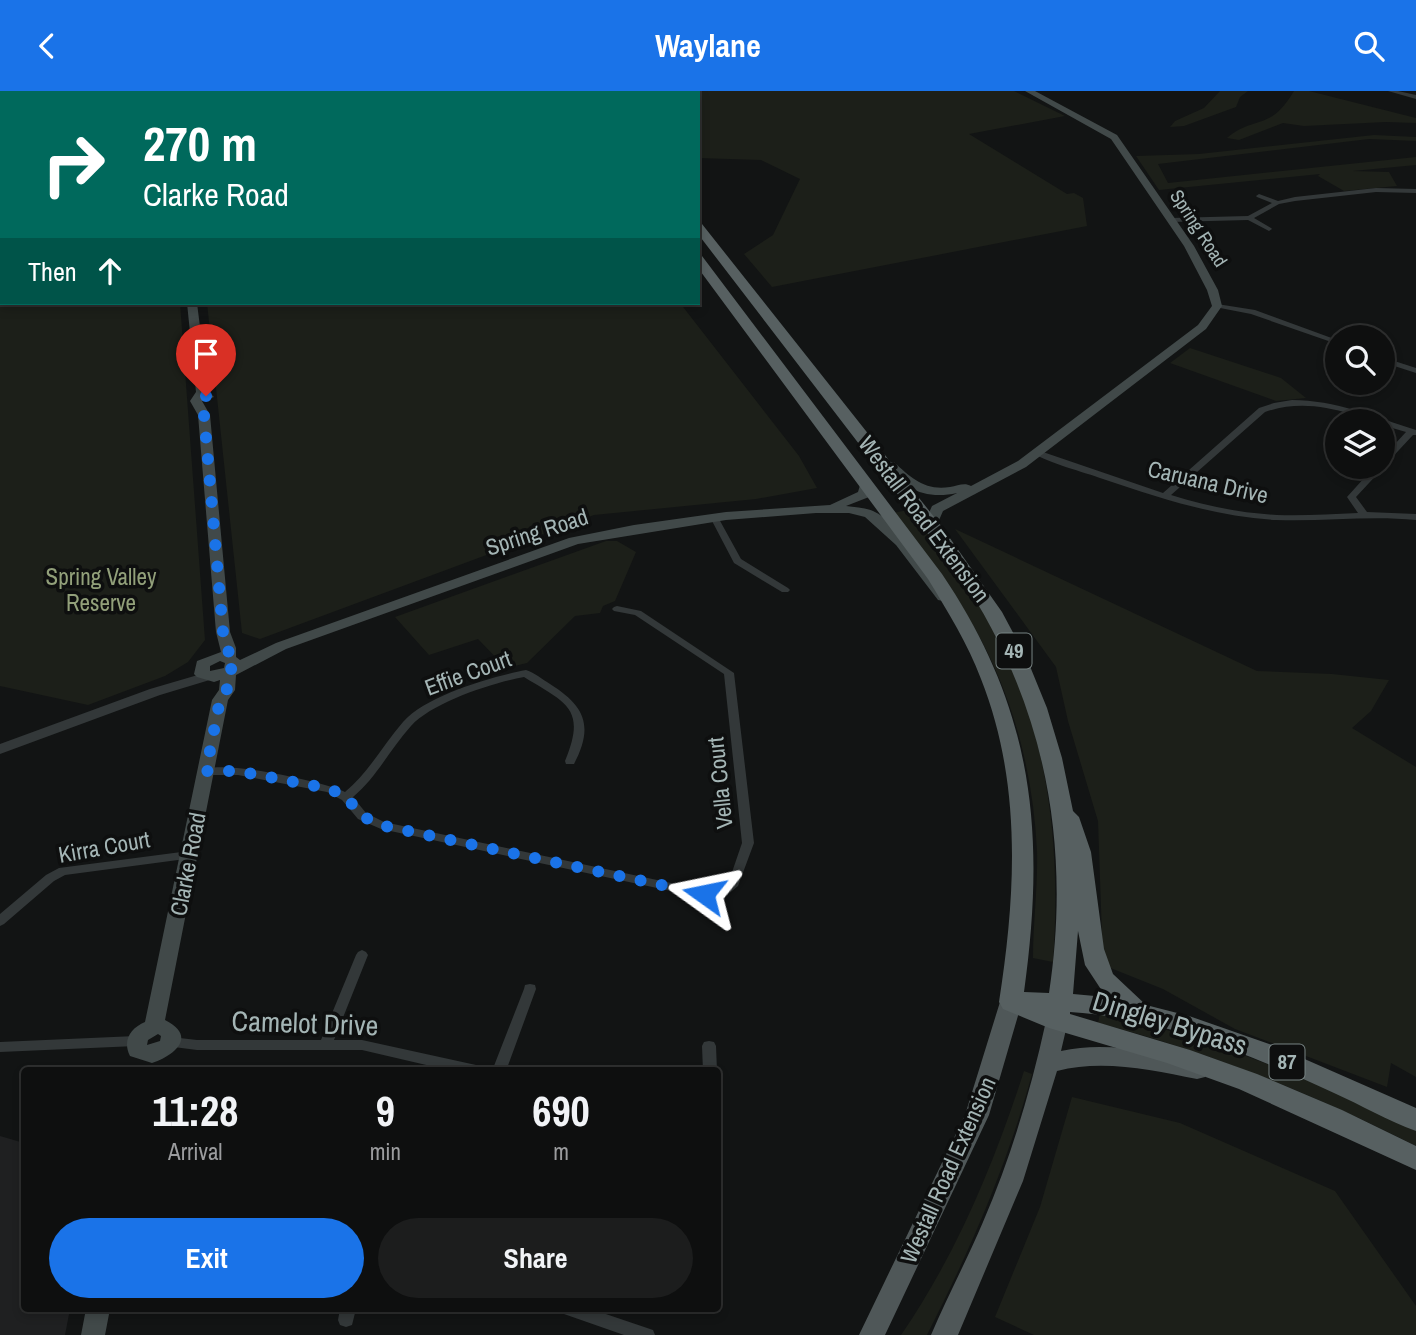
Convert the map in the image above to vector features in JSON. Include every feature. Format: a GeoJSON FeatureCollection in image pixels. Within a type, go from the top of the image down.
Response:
{"type":"FeatureCollection","features":[{"type":"Feature","properties":{"kind":"highway","name":"Westall Road Extension"},"geometry":{"type":"LineString","coordinates":[[700,229],[968,573],[1021,664],[1047,735],[1060,796],[1068,884],[1067,930],[1058,1011]]}},
{"type":"Feature","properties":{"kind":"highway","name":"Westall Road Extension"},"geometry":{"type":"LineString","coordinates":[[700,262],[960,614],[976,643],[999,697],[1021,793],[1026,885],[1011,1001]]}},
{"type":"Feature","properties":{"kind":"highway"},"geometry":{"type":"LineString","coordinates":[[1060,796],[1079,842],[1086,876],[1087,930],[1097,965],[1115,993],[1136,1008],[1154,1016]]}},
{"type":"Feature","properties":{"kind":"highway","name":"87"},"geometry":{"type":"LineString","coordinates":[[1011,1001],[1058,1011]]}},
{"type":"Feature","properties":{"kind":"highway","name":"Dingley Bypass"},"geometry":{"type":"LineString","coordinates":[[1058,1011],[1108,1006],[1154,1016],[1285,1061],[1416,1120]]}},
{"type":"Feature","properties":{"kind":"highway","name":"Dingley Bypass"},"geometry":{"type":"LineString","coordinates":[[1058,1011],[1155,1049],[1244,1079],[1368,1134],[1416,1159]]}},
{"type":"Feature","properties":{"kind":"main road","name":"Spring Road"},"geometry":{"type":"LineString","coordinates":[[1029,91],[1114,137],[1211,283],[1217,306]]}},
{"type":"Feature","properties":{"kind":"main road","name":"Clarke Road"},"geometry":{"type":"LineString","coordinates":[[154,1027],[220,700],[227,689],[229,665],[229,647],[223,632],[204,415],[196,401],[202,391],[192,305]]}},
{"type":"Feature","properties":{"kind":"main road"},"geometry":{"type":"LineString","coordinates":[[930,524],[937,509],[1008,473],[1037,453],[1202,327],[1217,306]]}},
{"type":"Feature","properties":{"kind":"main road"},"geometry":{"type":"LineString","coordinates":[[862,435],[906,481],[927,492],[950,492],[1008,473]]}},
{"type":"Feature","properties":{"kind":"main road","name":"Spring Road"},"geometry":{"type":"LineString","coordinates":[[820,509],[855,499],[864,494],[866,485]]}},
{"type":"Feature","properties":{"kind":"main road","name":"Spring Road"},"geometry":{"type":"LineString","coordinates":[[206,670],[229,665],[574,541],[624,529],[820,509],[866,512],[895,536],[933,587],[960,614]]}},
{"type":"Feature","properties":{"kind":"main road"},"geometry":{"type":"LineString","coordinates":[[220,700],[206,670],[223,632]]}},
{"type":"Feature","properties":{"kind":"main road","name":"Westall Road Extension"},"geometry":{"type":"LineString","coordinates":[[872,1335],[977,1115],[1011,1001]]}},
{"type":"Feature","properties":{"kind":"main road","name":"Westall Road Extension"},"geometry":{"type":"LineString","coordinates":[[944,1335],[995,1227],[1027,1140],[1048,1064],[1058,1011]]}},
{"type":"Feature","properties":{"kind":"main road"},"geometry":{"type":"LineString","coordinates":[[154,1027],[169,1030],[171,1042],[164,1051],[142,1056],[142,1032],[154,1027]]}},
{"type":"Feature","properties":{"kind":"main road"},"geometry":{"type":"LineString","coordinates":[[1048,1064],[1069,1059],[1129,1059],[1244,1079]]}},
{"type":"Feature","properties":{"kind":"main road"},"geometry":{"type":"LineString","coordinates":[[93,1335],[97,1312]]}},
{"type":"Feature","properties":{"kind":"street"},"geometry":{"type":"LineString","coordinates":[[1391,91],[1416,97]]}},
{"type":"Feature","properties":{"kind":"street"},"geometry":{"type":"LineString","coordinates":[[1171,220],[1249,218],[1277,203],[1376,190],[1416,191]]}},
{"type":"Feature","properties":{"kind":"street"},"geometry":{"type":"LineString","coordinates":[[1376,190],[1388,201]]}},
{"type":"Feature","properties":{"kind":"street"},"geometry":{"type":"LineString","coordinates":[[1259,196],[1277,203]]}},
{"type":"Feature","properties":{"kind":"street"},"geometry":{"type":"LineString","coordinates":[[1249,218],[1269,229]]}},
{"type":"Feature","properties":{"kind":"street"},"geometry":{"type":"LineString","coordinates":[[1217,306],[1240,308],[1325,338]]}},
{"type":"Feature","properties":{"kind":"street"},"geometry":{"type":"LineString","coordinates":[[1395,363],[1416,370]]}},
{"type":"Feature","properties":{"kind":"street"},"geometry":{"type":"LineString","coordinates":[[1166,495],[1262,410],[1274,405],[1318,403],[1338,409]]}},
{"type":"Feature","properties":{"kind":"street"},"geometry":{"type":"LineString","coordinates":[[1395,426],[1414,433],[1395,451]]}},
{"type":"Feature","properties":{"kind":"street","name":"Caruana Drive"},"geometry":{"type":"LineString","coordinates":[[1037,453],[1166,495],[1255,516],[1318,519],[1363,513],[1416,517]]}},
{"type":"Feature","properties":{"kind":"street"},"geometry":{"type":"LineString","coordinates":[[1363,513],[1351,497],[1368,479]]}},
{"type":"Feature","properties":{"kind":"street"},"geometry":{"type":"LineString","coordinates":[[715,519],[737,561],[785,590]]}},
{"type":"Feature","properties":{"kind":"street","name":"Vella Court"},"geometry":{"type":"LineString","coordinates":[[206,771],[251,773],[330,789],[346,797],[362,816],[380,825],[704,894],[723,892],[734,883],[748,843],[729,673],[638,613],[617,610]]}},
{"type":"Feature","properties":{"kind":"street"},"geometry":{"type":"LineString","coordinates":[[0,749],[155,692],[206,670]]}},
{"type":"Feature","properties":{"kind":"street","name":"Effie Court"},"geometry":{"type":"LineString","coordinates":[[346,797],[366,781],[410,720],[426,709],[512,675],[526,673],[573,705],[581,718],[579,745],[570,761]]}},
{"type":"Feature","properties":{"kind":"street","name":"Kirra Court"},"geometry":{"type":"LineString","coordinates":[[0,921],[42,884],[64,871],[189,855]]}},
{"type":"Feature","properties":{"kind":"street"},"geometry":{"type":"LineString","coordinates":[[326,1042],[362,955]]}},
{"type":"Feature","properties":{"kind":"street"},"geometry":{"type":"LineString","coordinates":[[501,1067],[530,989]]}},
{"type":"Feature","properties":{"kind":"street","name":"Camelot Drive"},"geometry":{"type":"LineString","coordinates":[[171,1042],[197,1045],[326,1042],[390,1049],[461,1067]]}},
{"type":"Feature","properties":{"kind":"street"},"geometry":{"type":"LineString","coordinates":[[709,1046],[710,1067]]}},
{"type":"Feature","properties":{"kind":"street"},"geometry":{"type":"LineString","coordinates":[[0,1047],[142,1056]]}},
{"type":"Feature","properties":{"kind":"street"},"geometry":{"type":"LineString","coordinates":[[599,1313],[647,1335]]}},
{"type":"Feature","properties":{"kind":"shaded area"},"geometry":{"type":"Polygon","coordinates":[[[0,1136],[21,1142],[21,1312],[69,1312],[65,1335],[0,1335],[0,1136]]]}},
{"type":"Feature","properties":{"kind":"green space"},"geometry":{"type":"Polygon","coordinates":[[[700,91],[1014,91],[1065,116],[969,134],[1067,194],[1074,193],[1083,198],[1087,226],[772,287],[744,254],[773,235],[800,179],[761,160],[700,158],[700,91]]]}},
{"type":"Feature","properties":{"kind":"green space"},"geometry":{"type":"Polygon","coordinates":[[[1220,91],[1248,91],[1240,97],[1236,107],[1184,126],[1170,127],[1175,121],[1204,108],[1220,91]]]}},
{"type":"Feature","properties":{"kind":"green space"},"geometry":{"type":"Polygon","coordinates":[[[1294,91],[1309,91],[1416,118],[1416,123],[1304,126],[1283,123],[1239,140],[1227,138],[1245,127],[1269,118],[1285,104],[1294,91]]]}},
{"type":"Feature","properties":{"kind":"green space"},"geometry":{"type":"Polygon","coordinates":[[[1374,135],[1416,137],[1416,141],[1369,139],[1158,164],[1168,183],[1416,157],[1416,165],[1353,171],[1389,172],[1397,186],[1344,191],[1318,176],[1320,174],[1159,190],[1136,156],[1199,154],[1374,135]]]}},
{"type":"Feature","properties":{"kind":"green space","name":"Spring Valley Reserve"},"geometry":{"type":"Polygon","coordinates":[[[0,305],[180,305],[205,640],[188,662],[165,676],[88,705],[0,686],[0,305]]]}},
{"type":"Feature","properties":{"kind":"green space"},"geometry":{"type":"Polygon","coordinates":[[[207,305],[682,305],[799,456],[817,488],[756,499],[594,515],[260,639],[242,633],[207,305]]]}},
{"type":"Feature","properties":{"kind":"green space"},"geometry":{"type":"Polygon","coordinates":[[[1190,348],[1281,378],[1306,398],[1276,401],[1170,363],[1190,348]]]}},
{"type":"Feature","properties":{"kind":"green space"},"geometry":{"type":"Polygon","coordinates":[[[913,509],[981,604],[1021,689],[1035,733],[1045,777],[1055,869],[1053,962],[1033,958],[1037,878],[1035,820],[1024,757],[1007,697],[981,639],[965,612],[893,513],[913,509]]]}},
{"type":"Feature","properties":{"kind":"green space"},"geometry":{"type":"Polygon","coordinates":[[[955,529],[1257,671],[1332,674],[1389,680],[1371,711],[1352,728],[1416,767],[1416,1077],[1391,1063],[1387,1087],[1235,1029],[1163,989],[1103,965],[1098,821],[1068,721],[1056,667],[955,529]]]}},
{"type":"Feature","properties":{"kind":"green space"},"geometry":{"type":"Polygon","coordinates":[[[606,541],[617,541],[636,552],[615,601],[603,606],[600,613],[575,616],[527,663],[506,668],[478,639],[429,655],[395,617],[606,541]]]}},
{"type":"Feature","properties":{"kind":"green space"},"geometry":{"type":"Polygon","coordinates":[[[1100,1013],[1222,1047],[1340,1094],[1416,1131],[1416,1146],[1339,1109],[1260,1076],[1180,1047],[1098,1023],[1100,1013]]]}},
{"type":"Feature","properties":{"kind":"green space"},"geometry":{"type":"Polygon","coordinates":[[[1024,1071],[1032,1074],[1011,1142],[958,1271],[927,1335],[901,1335],[939,1273],[972,1208],[1024,1071]]]}},
{"type":"Feature","properties":{"kind":"green space"},"geometry":{"type":"Polygon","coordinates":[[[1072,1097],[1180,1123],[1335,1191],[1416,1306],[1416,1335],[1034,1335],[995,1317],[1040,1207],[1072,1097]]]}},
{"type":"Feature","properties":{"kind":"route"},"geometry":{"type":"LineString","coordinates":[[206,396],[210,399],[204,415],[223,632],[229,647],[228,657],[235,664],[228,673],[227,689],[220,700],[206,771],[238,771],[330,789],[346,797],[362,816],[380,825],[704,894]]}}]}
